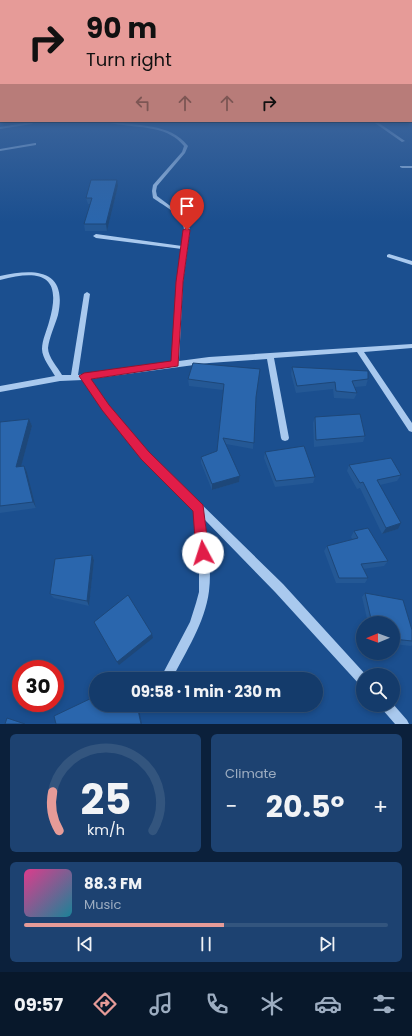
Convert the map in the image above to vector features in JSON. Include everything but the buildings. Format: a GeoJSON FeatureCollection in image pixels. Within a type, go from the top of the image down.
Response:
{"type":"FeatureCollection","features":[{"type":"Feature","properties":{"kind":"street"},"geometry":{"type":"LineString","coordinates":[[175,364],[183,248],[187,230],[186,222],[155,197],[154,192],[155,186],[182,154]]}},
{"type":"Feature","properties":{"kind":"street"},"geometry":{"type":"LineString","coordinates":[[402,167],[412,167]]}},
{"type":"Feature","properties":{"kind":"street"},"geometry":{"type":"LineString","coordinates":[[96,236],[183,248]]}},
{"type":"Feature","properties":{"kind":"street"},"geometry":{"type":"LineString","coordinates":[[389,256],[412,263]]}},
{"type":"Feature","properties":{"kind":"street"},"geometry":{"type":"LineString","coordinates":[[0,278],[21,274],[38,274],[49,277],[55,283],[57,289],[57,302],[45,348],[46,354],[60,378]]}},
{"type":"Feature","properties":{"kind":"street"},"geometry":{"type":"LineString","coordinates":[[87,294],[79,377],[145,455],[279,588],[356,672]]}},
{"type":"Feature","properties":{"kind":"street"},"geometry":{"type":"LineString","coordinates":[[0,389],[60,378],[79,377],[175,364],[412,346]]}},
{"type":"Feature","properties":{"kind":"street"},"geometry":{"type":"LineString","coordinates":[[359,350],[412,429]]}},
{"type":"Feature","properties":{"kind":"street"},"geometry":{"type":"LineString","coordinates":[[270,356],[285,438]]}},
{"type":"Feature","properties":{"kind":"street"},"geometry":{"type":"LineString","coordinates":[[170,672],[197,618],[204,592],[204,568],[198,509]]}},
{"type":"Feature","properties":{"kind":"street"},"geometry":{"type":"LineString","coordinates":[[392,712],[403,724]]}},
{"type":"Feature","properties":{"kind":"route"},"geometry":{"type":"LineString","coordinates":[[187,230],[183,248],[175,364],[84,376],[106,408],[145,455],[198,509],[203,553]]}}]}
